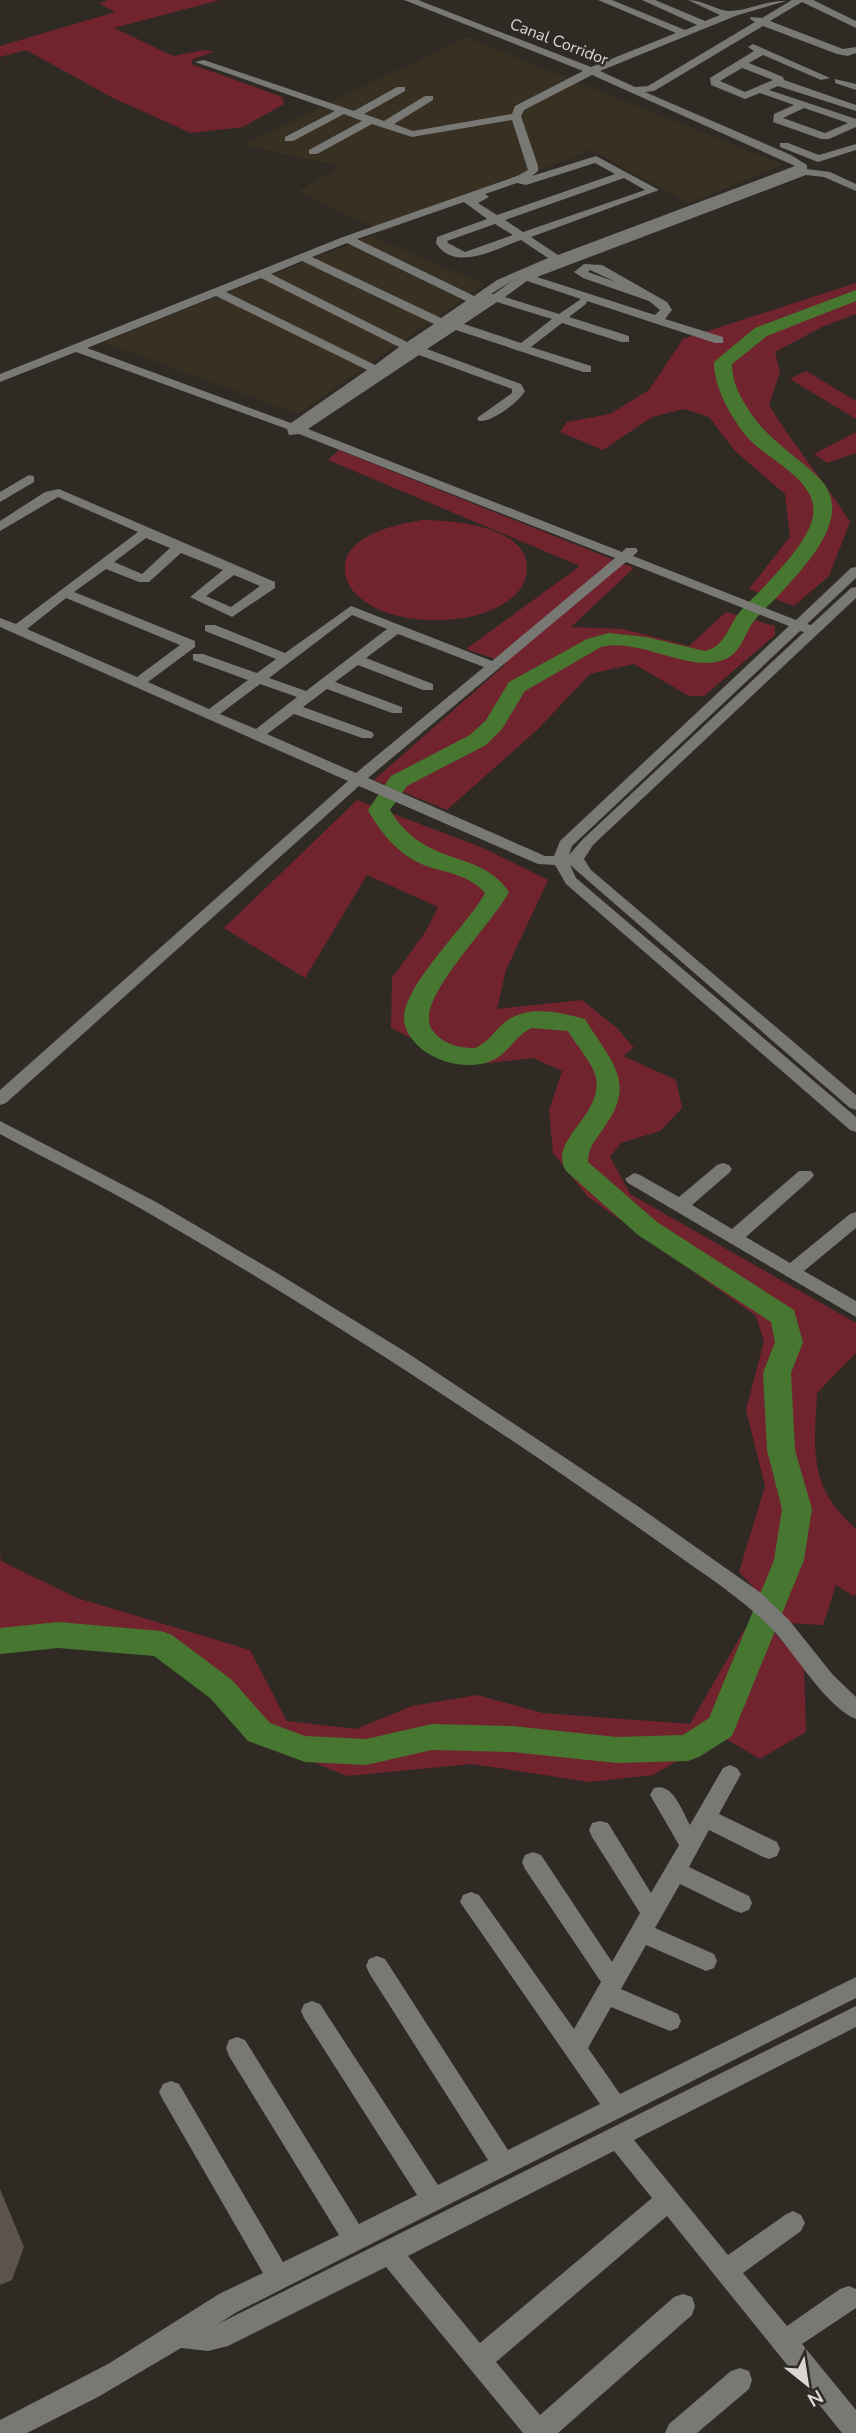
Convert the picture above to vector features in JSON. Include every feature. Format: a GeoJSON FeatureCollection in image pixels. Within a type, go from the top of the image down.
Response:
{"type":"FeatureCollection","features":[{"type":"Feature","properties":{"kind":"street","name":"Canal Corridor"},"geometry":{"type":"LineString","coordinates":[[409,0],[620,82],[642,88]]}},
{"type":"Feature","properties":{"kind":"street"},"geometry":{"type":"LineString","coordinates":[[603,0],[684,33]]}},
{"type":"Feature","properties":{"kind":"street"},"geometry":{"type":"LineString","coordinates":[[648,0],[705,25]]}},
{"type":"Feature","properties":{"kind":"street"},"geometry":{"type":"LineString","coordinates":[[693,0],[728,15]]}},
{"type":"Feature","properties":{"kind":"street"},"geometry":{"type":"LineString","coordinates":[[739,0],[756,7]]}},
{"type":"Feature","properties":{"kind":"street"},"geometry":{"type":"LineString","coordinates":[[708,64],[757,20],[799,0]]}},
{"type":"Feature","properties":{"kind":"street"},"geometry":{"type":"LineString","coordinates":[[804,0],[856,25]]}},
{"type":"Feature","properties":{"kind":"street"},"geometry":{"type":"LineString","coordinates":[[0,378],[261,272],[533,171],[516,116],[519,108],[591,71],[728,15],[780,1]]}},
{"type":"Feature","properties":{"kind":"street"},"geometry":{"type":"LineString","coordinates":[[708,64],[734,38],[780,1]]}},
{"type":"Feature","properties":{"kind":"street"},"geometry":{"type":"LineString","coordinates":[[757,20],[845,53],[856,50]]}},
{"type":"Feature","properties":{"kind":"street"},"geometry":{"type":"LineString","coordinates":[[734,38],[825,78]]}},
{"type":"Feature","properties":{"kind":"street"},"geometry":{"type":"LineString","coordinates":[[741,64],[762,51]]}},
{"type":"Feature","properties":{"kind":"street"},"geometry":{"type":"LineString","coordinates":[[200,62],[384,125],[418,134],[516,116]]}},
{"type":"Feature","properties":{"kind":"street"},"geometry":{"type":"LineString","coordinates":[[708,64],[715,83],[739,96],[778,82],[856,108]]}},
{"type":"Feature","properties":{"kind":"street"},"geometry":{"type":"LineString","coordinates":[[642,88],[708,64],[741,64],[779,79],[778,82]]}},
{"type":"Feature","properties":{"kind":"street"},"geometry":{"type":"LineString","coordinates":[[839,81],[856,87]]}},
{"type":"Feature","properties":{"kind":"street"},"geometry":{"type":"LineString","coordinates":[[642,88],[828,159],[856,180]]}},
{"type":"Feature","properties":{"kind":"street"},"geometry":{"type":"LineString","coordinates":[[642,88],[808,169],[856,188]]}},
{"type":"Feature","properties":{"kind":"street"},"geometry":{"type":"LineString","coordinates":[[355,115],[401,89]]}},
{"type":"Feature","properties":{"kind":"street"},"geometry":{"type":"LineString","coordinates":[[760,90],[856,123]]}},
{"type":"Feature","properties":{"kind":"street"},"geometry":{"type":"LineString","coordinates":[[384,125],[429,98]]}},
{"type":"Feature","properties":{"kind":"street"},"geometry":{"type":"LineString","coordinates":[[804,104],[778,116],[777,120],[825,137],[856,123]]}},
{"type":"Feature","properties":{"kind":"street"},"geometry":{"type":"LineString","coordinates":[[289,139],[343,111]]}},
{"type":"Feature","properties":{"kind":"street"},"geometry":{"type":"LineString","coordinates":[[313,152],[371,120]]}},
{"type":"Feature","properties":{"kind":"street"},"geometry":{"type":"LineString","coordinates":[[828,159],[856,147]]}},
{"type":"Feature","properties":{"kind":"street"},"geometry":{"type":"LineString","coordinates":[[441,213],[592,159],[601,161],[625,174],[654,190],[465,256],[447,250],[441,244],[441,239],[625,174]]}},
{"type":"Feature","properties":{"kind":"street"},"geometry":{"type":"LineString","coordinates":[[301,426],[448,324],[475,301],[519,278],[644,225],[808,169],[826,169],[828,159]]}},
{"type":"Feature","properties":{"kind":"street"},"geometry":{"type":"LineString","coordinates":[[469,202],[559,260]]}},
{"type":"Feature","properties":{"kind":"street"},"geometry":{"type":"LineString","coordinates":[[609,207],[621,213]]}},
{"type":"Feature","properties":{"kind":"street"},"geometry":{"type":"LineString","coordinates":[[347,239],[475,301]]}},
{"type":"Feature","properties":{"kind":"street"},"geometry":{"type":"LineString","coordinates":[[302,257],[448,324],[587,369]]}},
{"type":"Feature","properties":{"kind":"street"},"geometry":{"type":"LineString","coordinates":[[651,298],[580,272],[588,266],[598,267],[667,307],[658,320]]}},
{"type":"Feature","properties":{"kind":"street"},"geometry":{"type":"LineString","coordinates":[[261,272],[413,349],[517,387],[517,395],[483,418]]}},
{"type":"Feature","properties":{"kind":"street"},"geometry":{"type":"LineString","coordinates":[[448,324],[494,297],[519,278]]}},
{"type":"Feature","properties":{"kind":"street"},"geometry":{"type":"LineString","coordinates":[[519,278],[719,340]]}},
{"type":"Feature","properties":{"kind":"street"},"geometry":{"type":"LineString","coordinates":[[215,291],[376,370]]}},
{"type":"Feature","properties":{"kind":"street"},"geometry":{"type":"LineString","coordinates":[[494,297],[625,339]]}},
{"type":"Feature","properties":{"kind":"street"},"geometry":{"type":"LineString","coordinates":[[523,347],[582,302]]}},
{"type":"Feature","properties":{"kind":"street"},"geometry":{"type":"LineString","coordinates":[[80,345],[301,426],[809,625]]}},
{"type":"Feature","properties":{"kind":"street"},"geometry":{"type":"LineString","coordinates":[[301,426],[376,370],[413,349]]}},
{"type":"Feature","properties":{"kind":"street"},"geometry":{"type":"LineString","coordinates":[[0,498],[29,479]]}},
{"type":"Feature","properties":{"kind":"street"},"geometry":{"type":"LineString","coordinates":[[0,527],[50,495],[59,493],[144,530]]}},
{"type":"Feature","properties":{"kind":"street"},"geometry":{"type":"LineString","coordinates":[[17,630],[145,533],[270,585],[210,628],[194,650],[137,684]]}},
{"type":"Feature","properties":{"kind":"street"},"geometry":{"type":"LineString","coordinates":[[106,564],[144,579],[179,547]]}},
{"type":"Feature","properties":{"kind":"street"},"geometry":{"type":"LineString","coordinates":[[0,1099],[362,784],[493,666],[627,554]]}},
{"type":"Feature","properties":{"kind":"street"},"geometry":{"type":"LineString","coordinates":[[232,613],[197,597],[234,568]]}},
{"type":"Feature","properties":{"kind":"street"},"geometry":{"type":"LineString","coordinates":[[0,622],[426,812],[543,860],[560,862],[576,859],[588,842],[809,625],[856,570]]}},
{"type":"Feature","properties":{"kind":"street"},"geometry":{"type":"LineString","coordinates":[[856,591],[809,625],[565,844],[560,853],[560,862],[571,881],[786,1069],[856,1126]]}},
{"type":"Feature","properties":{"kind":"street"},"geometry":{"type":"LineString","coordinates":[[64,593],[257,679],[307,696]]}},
{"type":"Feature","properties":{"kind":"street"},"geometry":{"type":"LineString","coordinates":[[209,715],[351,610],[493,666]]}},
{"type":"Feature","properties":{"kind":"street"},"geometry":{"type":"LineString","coordinates":[[210,628],[286,658]]}},
{"type":"Feature","properties":{"kind":"street"},"geometry":{"type":"LineString","coordinates":[[256,736],[397,628]]}},
{"type":"Feature","properties":{"kind":"street"},"geometry":{"type":"LineString","coordinates":[[356,659],[428,687]]}},
{"type":"Feature","properties":{"kind":"street"},"geometry":{"type":"LineString","coordinates":[[324,683],[397,710]]}},
{"type":"Feature","properties":{"kind":"street"},"geometry":{"type":"LineString","coordinates":[[292,708],[367,735]]}},
{"type":"Feature","properties":{"kind":"street"},"geometry":{"type":"LineString","coordinates":[[576,859],[586,873],[856,1104]]}},
{"type":"Feature","properties":{"kind":"street"},"geometry":{"type":"LineString","coordinates":[[0,1127],[149,1206],[402,1359],[609,1496],[754,1599],[782,1626],[827,1681],[856,1710]]}},
{"type":"Feature","properties":{"kind":"street"},"geometry":{"type":"LineString","coordinates":[[680,1206],[723,1169]]}},
{"type":"Feature","properties":{"kind":"street"},"geometry":{"type":"LineString","coordinates":[[733,1238],[805,1175]]}},
{"type":"Feature","properties":{"kind":"street"},"geometry":{"type":"LineString","coordinates":[[634,1179],[855,1308]]}},
{"type":"Feature","properties":{"kind":"street"},"geometry":{"type":"LineString","coordinates":[[792,1272],[856,1217]]}},
{"type":"Feature","properties":{"kind":"street"},"geometry":{"type":"LineString","coordinates":[[575,2049],[730,1774]]}},
{"type":"Feature","properties":{"kind":"street"},"geometry":{"type":"LineString","coordinates":[[662,1795],[690,1844]]}},
{"type":"Feature","properties":{"kind":"street"},"geometry":{"type":"LineString","coordinates":[[705,1818],[769,1849]]}},
{"type":"Feature","properties":{"kind":"street"},"geometry":{"type":"LineString","coordinates":[[600,1830],[646,1923],[706,1961]]}},
{"type":"Feature","properties":{"kind":"street"},"geometry":{"type":"LineString","coordinates":[[533,1862],[610,1988],[670,2021]]}},
{"type":"Feature","properties":{"kind":"street"},"geometry":{"type":"LineString","coordinates":[[675,1871],[741,1903]]}},
{"type":"Feature","properties":{"kind":"street"},"geometry":{"type":"LineString","coordinates":[[471,1902],[617,2108]]}},
{"type":"Feature","properties":{"kind":"street"},"geometry":{"type":"LineString","coordinates":[[377,1966],[504,2164]]}},
{"type":"Feature","properties":{"kind":"street"},"geometry":{"type":"LineString","coordinates":[[0,2433],[81,2395],[181,2336],[228,2303],[856,1987]]}},
{"type":"Feature","properties":{"kind":"street"},"geometry":{"type":"LineString","coordinates":[[312,2011],[434,2200]]}},
{"type":"Feature","properties":{"kind":"street"},"geometry":{"type":"LineString","coordinates":[[181,2336],[208,2339],[228,2334],[856,2016]]}},
{"type":"Feature","properties":{"kind":"street"},"geometry":{"type":"LineString","coordinates":[[237,2048],[355,2239]]}},
{"type":"Feature","properties":{"kind":"street"},"geometry":{"type":"LineString","coordinates":[[171,2092],[279,2278]]}},
{"type":"Feature","properties":{"kind":"street"},"geometry":{"type":"LineString","coordinates":[[617,2137],[854,2424]]}},
{"type":"Feature","properties":{"kind":"street"},"geometry":{"type":"LineString","coordinates":[[479,2360],[668,2200]]}},
{"type":"Feature","properties":{"kind":"street"},"geometry":{"type":"LineString","coordinates":[[726,2271],[793,2223]]}},
{"type":"Feature","properties":{"kind":"street"},"geometry":{"type":"LineString","coordinates":[[389,2252],[539,2433],[683,2306]]}},
{"type":"Feature","properties":{"kind":"street"},"geometry":{"type":"LineString","coordinates":[[784,2342],[849,2298]]}},
{"type":"Feature","properties":{"kind":"street"},"geometry":{"type":"LineString","coordinates":[[678,2433],[740,2380]]}},
{"type":"Feature","properties":{"kind":"shaded area"},"geometry":{"type":"Polygon","coordinates":[[[109,0],[220,0],[114,28],[173,56],[204,50],[214,52],[193,59],[191,64],[282,97],[284,104],[243,127],[191,133],[113,98],[26,50],[0,57],[0,46],[115,12],[99,3],[109,0]]]}},
{"type":"Feature","properties":{"kind":"shaded area"},"geometry":{"type":"Polygon","coordinates":[[[466,37],[783,165],[688,203],[591,150],[383,232],[298,192],[340,166],[242,145],[466,37]]]}},
{"type":"Feature","properties":{"kind":"shaded area"},"geometry":{"type":"Polygon","coordinates":[[[371,236],[484,284],[298,414],[103,342],[371,236]]]}},
{"type":"Feature","properties":{"kind":"shaded area"},"geometry":{"type":"Polygon","coordinates":[[[856,283],[856,314],[822,327],[775,352],[780,372],[769,405],[850,522],[829,576],[794,606],[749,589],[790,537],[785,494],[735,451],[709,417],[684,409],[652,417],[603,450],[560,432],[567,422],[610,414],[649,390],[683,339],[856,283]]]}},
{"type":"Feature","properties":{"kind":"shaded area"},"geometry":{"type":"Polygon","coordinates":[[[806,371],[856,401],[856,419],[790,379],[806,371]]]}},
{"type":"Feature","properties":{"kind":"shaded area"},"geometry":{"type":"Polygon","coordinates":[[[856,432],[856,453],[827,463],[814,454],[856,432]]]}},
{"type":"Feature","properties":{"kind":"shaded area"},"geometry":{"type":"Polygon","coordinates":[[[339,450],[634,568],[571,627],[623,629],[689,646],[726,612],[775,626],[775,635],[704,696],[689,696],[634,664],[590,674],[537,730],[447,810],[374,780],[507,663],[466,649],[580,566],[328,460],[339,450]]]}},
{"type":"Feature","properties":{"kind":"shaded area"},"geometry":{"type":"Polygon","coordinates":[[[422,520],[472,525],[506,537],[519,547],[526,560],[526,576],[521,588],[507,602],[495,608],[458,619],[420,620],[385,612],[369,605],[355,593],[346,579],[346,559],[352,549],[372,534],[422,520]]]}},
{"type":"Feature","properties":{"kind":"shaded area"},"geometry":{"type":"Polygon","coordinates":[[[357,800],[483,848],[548,880],[506,970],[497,1009],[582,1000],[617,1028],[634,1048],[623,1056],[676,1080],[682,1108],[660,1131],[621,1143],[610,1157],[630,1194],[856,1323],[856,1353],[817,1393],[817,1467],[829,1498],[840,1514],[856,1529],[856,1594],[853,1596],[836,1585],[823,1625],[787,1623],[739,1572],[765,1486],[746,1410],[764,1341],[756,1316],[588,1197],[553,1153],[549,1110],[562,1071],[533,1058],[491,1063],[456,1061],[391,1028],[392,978],[426,931],[438,907],[367,875],[305,978],[224,928],[357,800]]]}},
{"type":"Feature","properties":{"kind":"shaded area"},"geometry":{"type":"Polygon","coordinates":[[[0,1554],[1,1561],[77,1598],[250,1650],[287,1721],[356,1729],[412,1706],[477,1695],[543,1713],[690,1724],[744,1630],[773,1631],[804,1666],[806,1732],[760,1759],[726,1739],[711,1742],[653,1775],[590,1782],[472,1764],[347,1776],[263,1742],[232,1680],[166,1638],[106,1632],[0,1630],[0,1554]]]}},
{"type":"Feature","properties":{"kind":"building"},"geometry":{"type":"Polygon","coordinates":[[[0,2189],[24,2247],[12,2280],[0,2285],[0,2189]]]}},
{"type":"Feature","properties":{"kind":"waterway"},"geometry":{"type":"LineString","coordinates":[[0,1641],[58,1635],[161,1644],[221,1689],[259,1732],[305,1749],[366,1752],[432,1737],[512,1739],[617,1750],[688,1748],[721,1727],[789,1560],[797,1509],[781,1450],[777,1373],[789,1342],[784,1317],[647,1229],[575,1165],[575,1149],[601,1114],[608,1099],[608,1077],[576,1025],[549,1020],[529,1020],[513,1028],[492,1050],[476,1056],[450,1054],[437,1048],[419,1030],[416,1019],[419,1007],[434,979],[497,892],[473,873],[416,852],[393,831],[379,810],[399,781],[478,740],[494,724],[517,687],[594,643],[609,639],[646,643],[705,657],[720,654],[731,644],[745,619],[799,561],[823,518],[823,498],[813,483],[755,434],[734,402],[723,378],[723,362],[761,332],[856,295]]}}]}
